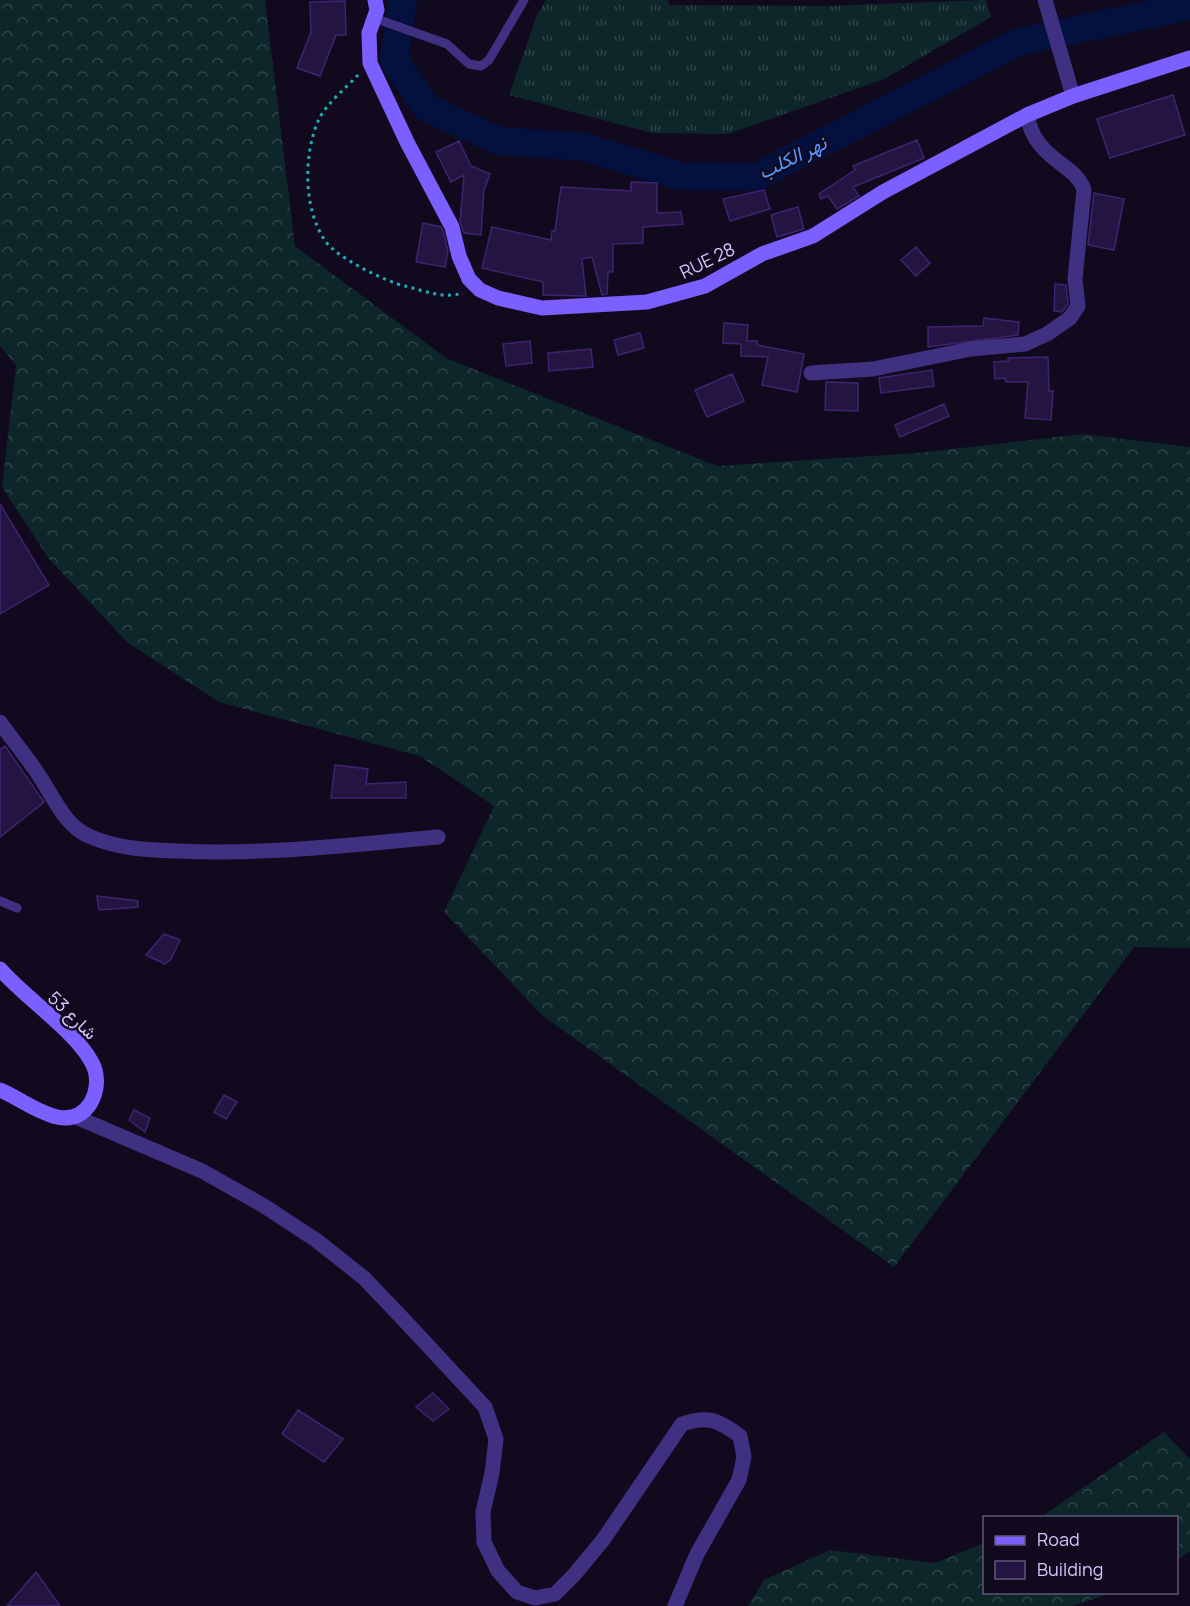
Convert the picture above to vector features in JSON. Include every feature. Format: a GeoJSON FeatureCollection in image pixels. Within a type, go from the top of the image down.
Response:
{"type":"FeatureCollection","features":[{"type":"Feature","properties":{"kind":"street"},"geometry":{"type":"LineString","coordinates":[[375,0],[380,21],[369,33],[370,63],[407,142],[452,226],[459,256],[475,285]]}},
{"type":"Feature","properties":{"kind":"street"},"geometry":{"type":"LineString","coordinates":[[1046,5],[1073,96]]}},
{"type":"Feature","properties":{"kind":"street","name":"RUE 28"},"geometry":{"type":"LineString","coordinates":[[475,285],[511,303],[542,308],[610,306],[682,294],[714,282],[762,254],[813,236],[883,192],[1027,115],[1073,96],[1190,58]]}},
{"type":"Feature","properties":{"kind":"street"},"geometry":{"type":"LineString","coordinates":[[811,373],[873,369],[971,349],[1025,344],[1047,334],[1074,314],[1078,306],[1075,279],[1084,190],[1078,179],[1045,152],[1035,140],[1027,115]]}},
{"type":"Feature","properties":{"kind":"street"},"geometry":{"type":"LineString","coordinates":[[0,722],[41,777],[60,811],[88,836],[134,849],[218,853],[285,851],[438,837]]}},
{"type":"Feature","properties":{"kind":"street","name":"شارع 53"},"geometry":{"type":"LineString","coordinates":[[0,969],[67,1033],[91,1061],[96,1074],[96,1088],[90,1104],[76,1118]]}},
{"type":"Feature","properties":{"kind":"street"},"geometry":{"type":"LineString","coordinates":[[0,1090],[60,1118],[76,1118],[202,1171],[264,1206],[316,1240],[364,1278],[485,1407],[496,1438],[492,1473],[483,1512],[484,1542],[498,1571],[517,1592],[535,1598],[555,1594],[574,1575],[603,1540],[682,1424],[702,1417],[724,1424],[740,1436],[744,1457],[739,1480],[697,1554],[675,1606]]}},
{"type":"Feature","properties":{"kind":"lane"},"geometry":{"type":"LineString","coordinates":[[380,21],[430,38],[454,49],[469,64],[481,66],[489,60],[524,0]]}},
{"type":"Feature","properties":{"kind":"lane"},"geometry":{"type":"LineString","coordinates":[[0,901],[17,908]]}},
{"type":"Feature","properties":{"kind":"path"},"geometry":{"type":"LineString","coordinates":[[370,63],[320,117],[310,145],[306,171],[314,214],[327,243],[387,282],[446,297],[462,293],[475,285]]}},
{"type":"Feature","properties":{"kind":"green space"},"geometry":{"type":"Polygon","coordinates":[[[0,0],[265,0],[295,246],[446,358],[717,466],[918,453],[1083,434],[1190,447],[1190,948],[1134,947],[894,1267],[543,1016],[444,912],[494,806],[420,756],[219,702],[127,642],[49,559],[2,487],[16,365],[0,346],[0,0]]]}},
{"type":"Feature","properties":{"kind":"green space"},"geometry":{"type":"Polygon","coordinates":[[[546,0],[668,0],[669,5],[826,6],[986,0],[991,17],[884,79],[728,134],[652,133],[509,95],[537,15],[546,0]]]}},
{"type":"Feature","properties":{"kind":"green space"},"geometry":{"type":"Polygon","coordinates":[[[1164,1432],[1190,1459],[1190,1551],[1178,1559],[1178,1516],[1042,1516],[1164,1432]]]}},
{"type":"Feature","properties":{"kind":"green space"},"geometry":{"type":"Polygon","coordinates":[[[983,1543],[983,1594],[1108,1594],[1073,1606],[748,1606],[764,1580],[830,1550],[935,1563],[983,1543]]]}},
{"type":"Feature","properties":{"kind":"building"},"geometry":{"type":"Polygon","coordinates":[[[345,1],[346,35],[336,35],[320,76],[297,68],[311,32],[310,2],[345,1]]]}},
{"type":"Feature","properties":{"kind":"building"},"geometry":{"type":"Polygon","coordinates":[[[1173,95],[1185,135],[1110,158],[1097,119],[1173,95]]]}},
{"type":"Feature","properties":{"kind":"building"},"geometry":{"type":"Polygon","coordinates":[[[917,140],[924,158],[853,187],[859,196],[837,209],[828,196],[821,199],[819,194],[855,170],[853,166],[917,140]]]}},
{"type":"Feature","properties":{"kind":"building"},"geometry":{"type":"Polygon","coordinates":[[[459,141],[471,166],[490,174],[484,190],[481,235],[464,233],[460,222],[464,175],[451,182],[436,152],[459,141]]]}},
{"type":"Feature","properties":{"kind":"building"},"geometry":{"type":"Polygon","coordinates":[[[631,182],[657,183],[657,213],[681,212],[683,224],[643,227],[643,243],[613,244],[613,272],[608,272],[607,294],[602,295],[592,257],[582,259],[586,296],[543,295],[543,282],[482,268],[492,227],[551,240],[552,231],[555,231],[561,187],[631,191],[631,182]]]}},
{"type":"Feature","properties":{"kind":"building"},"geometry":{"type":"Polygon","coordinates":[[[764,190],[770,209],[730,221],[723,199],[764,190]]]}},
{"type":"Feature","properties":{"kind":"building"},"geometry":{"type":"Polygon","coordinates":[[[1094,193],[1124,199],[1114,250],[1088,245],[1094,193]]]}},
{"type":"Feature","properties":{"kind":"building"},"geometry":{"type":"Polygon","coordinates":[[[798,207],[804,229],[777,237],[771,215],[798,207]]]}},
{"type":"Feature","properties":{"kind":"building"},"geometry":{"type":"Polygon","coordinates":[[[423,223],[441,227],[443,230],[448,251],[445,267],[416,262],[423,223]]]}},
{"type":"Feature","properties":{"kind":"building"},"geometry":{"type":"Polygon","coordinates":[[[916,247],[930,263],[916,276],[901,260],[916,247]]]}},
{"type":"Feature","properties":{"kind":"building"},"geometry":{"type":"Polygon","coordinates":[[[1055,284],[1066,285],[1068,304],[1062,312],[1054,311],[1055,284]]]}},
{"type":"Feature","properties":{"kind":"building"},"geometry":{"type":"Polygon","coordinates":[[[984,318],[1019,322],[1018,335],[928,347],[928,327],[983,326],[984,318]]]}},
{"type":"Feature","properties":{"kind":"building"},"geometry":{"type":"Polygon","coordinates":[[[724,323],[748,325],[747,341],[757,341],[757,345],[804,354],[797,392],[762,385],[768,357],[741,356],[741,344],[723,343],[724,323]]]}},
{"type":"Feature","properties":{"kind":"building"},"geometry":{"type":"Polygon","coordinates":[[[640,333],[644,348],[618,355],[614,340],[640,333]]]}},
{"type":"Feature","properties":{"kind":"building"},"geometry":{"type":"Polygon","coordinates":[[[530,341],[532,363],[506,366],[503,344],[530,341]]]}},
{"type":"Feature","properties":{"kind":"building"},"geometry":{"type":"Polygon","coordinates":[[[591,349],[593,367],[549,371],[548,353],[591,349]]]}},
{"type":"Feature","properties":{"kind":"building"},"geometry":{"type":"Polygon","coordinates":[[[1048,357],[1049,391],[1053,391],[1051,420],[1025,418],[1028,382],[1006,382],[1005,378],[995,379],[994,362],[1009,361],[1008,358],[1048,357]]]}},
{"type":"Feature","properties":{"kind":"building"},"geometry":{"type":"Polygon","coordinates":[[[932,370],[934,386],[881,393],[879,378],[932,370]]]}},
{"type":"Feature","properties":{"kind":"building"},"geometry":{"type":"Polygon","coordinates":[[[732,374],[744,401],[707,417],[695,390],[732,374]]]}},
{"type":"Feature","properties":{"kind":"building"},"geometry":{"type":"Polygon","coordinates":[[[826,382],[858,383],[858,411],[825,410],[826,382]]]}},
{"type":"Feature","properties":{"kind":"building"},"geometry":{"type":"Polygon","coordinates":[[[944,404],[949,416],[900,437],[895,425],[944,404]]]}},
{"type":"Feature","properties":{"kind":"building"},"geometry":{"type":"Polygon","coordinates":[[[0,504],[49,585],[0,614],[0,504]]]}},
{"type":"Feature","properties":{"kind":"building"},"geometry":{"type":"Polygon","coordinates":[[[5,746],[44,802],[0,837],[0,749],[5,746]]]}},
{"type":"Feature","properties":{"kind":"building"},"geometry":{"type":"Polygon","coordinates":[[[335,765],[368,769],[366,784],[406,782],[406,798],[331,798],[335,765]]]}},
{"type":"Feature","properties":{"kind":"building"},"geometry":{"type":"Polygon","coordinates":[[[97,896],[138,901],[138,907],[99,910],[97,896]]]}},
{"type":"Feature","properties":{"kind":"building"},"geometry":{"type":"Polygon","coordinates":[[[164,934],[180,940],[171,959],[165,964],[146,955],[164,934]]]}},
{"type":"Feature","properties":{"kind":"building"},"geometry":{"type":"Polygon","coordinates":[[[224,1095],[237,1102],[226,1119],[214,1112],[224,1095]]]}},
{"type":"Feature","properties":{"kind":"building"},"geometry":{"type":"Polygon","coordinates":[[[134,1110],[150,1118],[145,1132],[129,1120],[134,1110]]]}},
{"type":"Feature","properties":{"kind":"building"},"geometry":{"type":"Polygon","coordinates":[[[433,1393],[449,1409],[433,1421],[416,1407],[433,1393]]]}},
{"type":"Feature","properties":{"kind":"building"},"geometry":{"type":"Polygon","coordinates":[[[298,1410],[343,1439],[324,1462],[282,1434],[298,1410]]]}},
{"type":"Feature","properties":{"kind":"building"},"geometry":{"type":"Polygon","coordinates":[[[36,1572],[60,1606],[7,1606],[36,1572]]]}},
{"type":"Feature","properties":{"kind":"waterway","name":"نهر الكلب"},"geometry":{"type":"LineString","coordinates":[[403,0],[394,60],[427,108],[499,141],[584,147],[680,176],[756,177],[1018,42],[1190,6]]}}]}
